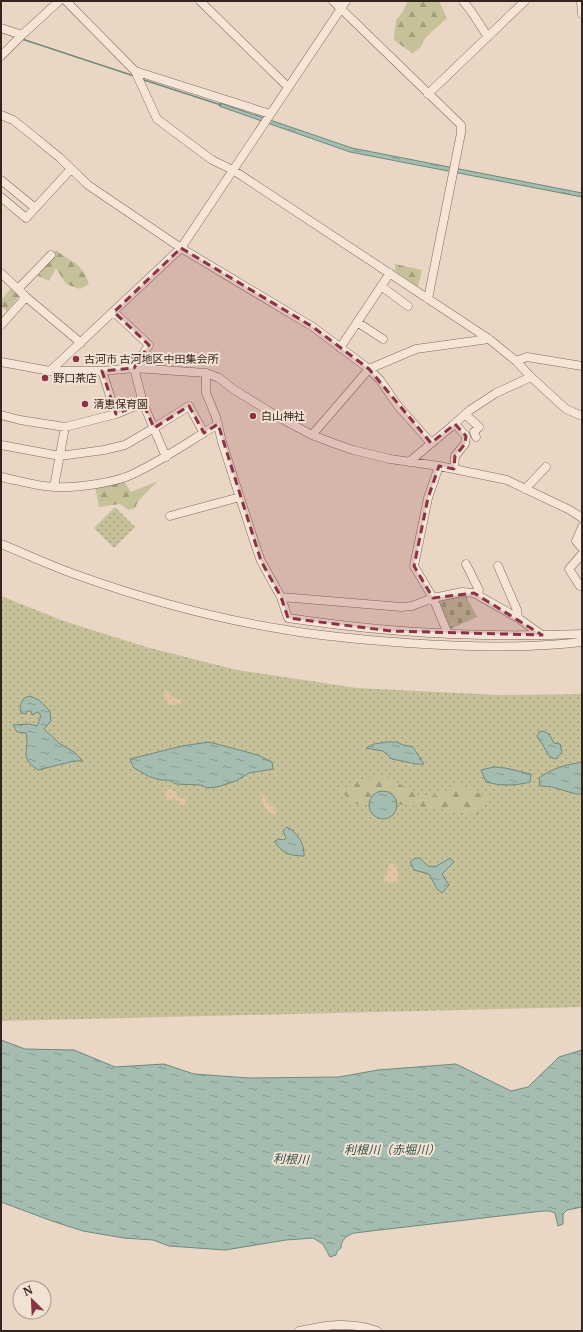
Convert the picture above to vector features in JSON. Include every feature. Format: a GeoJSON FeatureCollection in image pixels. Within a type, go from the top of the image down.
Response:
{"type":"FeatureCollection","features":[{"type":"Feature","properties":{"kind":"street"},"geometry":{"type":"LineString","coordinates":[[1,56],[22,34],[59,1]]}},
{"type":"Feature","properties":{"kind":"street"},"geometry":{"type":"LineString","coordinates":[[66,1],[135,71],[157,120],[212,160],[233,170],[489,339],[516,361],[566,409],[582,416]]}},
{"type":"Feature","properties":{"kind":"street"},"geometry":{"type":"LineString","coordinates":[[200,1],[288,87]]}},
{"type":"Feature","properties":{"kind":"street"},"geometry":{"type":"LineString","coordinates":[[333,1],[461,125],[428,299]]}},
{"type":"Feature","properties":{"kind":"street"},"geometry":{"type":"LineString","coordinates":[[50,371],[180,248],[346,1]]}},
{"type":"Feature","properties":{"kind":"street"},"geometry":{"type":"LineString","coordinates":[[463,1],[488,37]]}},
{"type":"Feature","properties":{"kind":"street"},"geometry":{"type":"LineString","coordinates":[[428,94],[525,1]]}},
{"type":"Feature","properties":{"kind":"street"},"geometry":{"type":"LineString","coordinates":[[581,1],[582,14]]}},
{"type":"Feature","properties":{"kind":"street"},"geometry":{"type":"LineString","coordinates":[[1,28],[22,34]]}},
{"type":"Feature","properties":{"kind":"street"},"geometry":{"type":"LineString","coordinates":[[135,71],[270,114]]}},
{"type":"Feature","properties":{"kind":"street"},"geometry":{"type":"LineString","coordinates":[[1,115],[13,120],[59,157],[88,185],[180,248],[313,327],[369,368],[380,380],[398,406],[431,443]]}},
{"type":"Feature","properties":{"kind":"street"},"geometry":{"type":"LineString","coordinates":[[1,197],[26,218],[71,169]]}},
{"type":"Feature","properties":{"kind":"street"},"geometry":{"type":"LineString","coordinates":[[1,180],[35,208]]}},
{"type":"Feature","properties":{"kind":"street"},"geometry":{"type":"LineString","coordinates":[[18,289],[51,256]]}},
{"type":"Feature","properties":{"kind":"street"},"geometry":{"type":"LineString","coordinates":[[1,273],[81,343]]}},
{"type":"Feature","properties":{"kind":"street"},"geometry":{"type":"LineString","coordinates":[[340,348],[390,273]]}},
{"type":"Feature","properties":{"kind":"street"},"geometry":{"type":"LineString","coordinates":[[381,286],[408,306]]}},
{"type":"Feature","properties":{"kind":"street"},"geometry":{"type":"LineString","coordinates":[[1,325],[26,296]]}},
{"type":"Feature","properties":{"kind":"street"},"geometry":{"type":"LineString","coordinates":[[114,312],[149,346],[134,368],[143,403],[166,456]]}},
{"type":"Feature","properties":{"kind":"street"},"geometry":{"type":"LineString","coordinates":[[358,322],[382,339]]}},
{"type":"Feature","properties":{"kind":"street"},"geometry":{"type":"LineString","coordinates":[[312,435],[369,368],[416,349],[489,339]]}},
{"type":"Feature","properties":{"kind":"street"},"geometry":{"type":"LineString","coordinates":[[516,361],[526,357],[582,366]]}},
{"type":"Feature","properties":{"kind":"street"},"geometry":{"type":"LineString","coordinates":[[1,362],[50,371],[102,371],[134,368],[206,373],[219,378],[233,389],[280,418],[312,435],[353,450],[507,480],[570,510],[582,518]]}},
{"type":"Feature","properties":{"kind":"street"},"geometry":{"type":"LineString","coordinates":[[102,371],[116,414]]}},
{"type":"Feature","properties":{"kind":"street"},"geometry":{"type":"LineString","coordinates":[[206,373],[206,393],[218,424],[261,561],[281,597],[288,618],[377,630],[448,634],[582,634]]}},
{"type":"Feature","properties":{"kind":"street"},"geometry":{"type":"LineString","coordinates":[[409,462],[470,410],[496,393],[531,377]]}},
{"type":"Feature","properties":{"kind":"street"},"geometry":{"type":"LineString","coordinates":[[1,416],[65,427],[116,414],[143,403]]}},
{"type":"Feature","properties":{"kind":"street"},"geometry":{"type":"LineString","coordinates":[[1,445],[60,456],[104,450],[125,445],[189,406],[204,433]]}},
{"type":"Feature","properties":{"kind":"street"},"geometry":{"type":"LineString","coordinates":[[465,414],[479,428],[474,432],[476,437]]}},
{"type":"Feature","properties":{"kind":"street"},"geometry":{"type":"LineString","coordinates":[[1,477],[54,487],[80,486],[120,478],[132,475],[218,424]]}},
{"type":"Feature","properties":{"kind":"street"},"geometry":{"type":"LineString","coordinates":[[454,469],[455,456],[465,444],[466,436],[455,424]]}},
{"type":"Feature","properties":{"kind":"street"},"geometry":{"type":"LineString","coordinates":[[54,487],[65,427]]}},
{"type":"Feature","properties":{"kind":"street"},"geometry":{"type":"LineString","coordinates":[[440,466],[428,498],[414,566],[433,598],[448,634]]}},
{"type":"Feature","properties":{"kind":"street"},"geometry":{"type":"LineString","coordinates":[[525,489],[546,468]]}},
{"type":"Feature","properties":{"kind":"street"},"geometry":{"type":"LineString","coordinates":[[170,516],[240,497]]}},
{"type":"Feature","properties":{"kind":"street"},"geometry":{"type":"LineString","coordinates":[[582,527],[576,541],[582,548]]}},
{"type":"Feature","properties":{"kind":"street"},"geometry":{"type":"LineString","coordinates":[[1,544],[76,575],[139,595],[194,610],[287,630],[354,639],[452,646],[536,646],[582,642]]}},
{"type":"Feature","properties":{"kind":"street"},"geometry":{"type":"LineString","coordinates":[[580,586],[569,569],[581,557]]}},
{"type":"Feature","properties":{"kind":"street"},"geometry":{"type":"LineString","coordinates":[[466,564],[479,590],[478,594]]}},
{"type":"Feature","properties":{"kind":"street"},"geometry":{"type":"LineString","coordinates":[[498,566],[517,610],[518,618]]}},
{"type":"Feature","properties":{"kind":"street"},"geometry":{"type":"LineString","coordinates":[[281,597],[401,607],[412,606],[433,598],[469,592],[478,594],[518,618],[542,635]]}},
{"type":"Feature","properties":{"kind":"street"},"geometry":{"type":"LineString","coordinates":[[299,1331],[344,1324],[356,1325],[377,1331]]}},
{"type":"Feature","properties":{"kind":"highlighted area"},"geometry":{"type":"Polygon","coordinates":[[[181,248],[313,327],[369,369],[431,443],[455,424],[466,436],[465,444],[455,456],[454,469],[439,466],[428,498],[414,566],[433,598],[474,593],[542,635],[391,631],[288,618],[281,597],[261,561],[218,424],[204,433],[189,406],[154,428],[143,403],[116,414],[102,371],[134,368],[149,345],[114,312],[181,248]]]}},
{"type":"Feature","properties":{"kind":"green space"},"geometry":{"type":"Polygon","coordinates":[[[408,1],[439,1],[447,18],[426,37],[418,50],[412,53],[394,40],[396,20],[402,13],[408,1]]]}},
{"type":"Feature","properties":{"kind":"green space"},"geometry":{"type":"Polygon","coordinates":[[[56,250],[81,268],[89,284],[80,289],[66,284],[56,268],[49,281],[38,276],[56,250]]]}},
{"type":"Feature","properties":{"kind":"green space"},"geometry":{"type":"Polygon","coordinates":[[[395,264],[422,270],[418,287],[395,271],[395,264]]]}},
{"type":"Feature","properties":{"kind":"green space"},"geometry":{"type":"Polygon","coordinates":[[[12,287],[21,294],[7,311],[1,306],[1,300],[12,287]]]}},
{"type":"Feature","properties":{"kind":"green space"},"geometry":{"type":"Polygon","coordinates":[[[123,480],[131,492],[158,481],[138,501],[135,508],[129,510],[120,504],[99,507],[95,486],[123,480]]]}},
{"type":"Feature","properties":{"kind":"green space"},"geometry":{"type":"Polygon","coordinates":[[[115,507],[135,527],[114,548],[94,528],[115,507]]]}},
{"type":"Feature","properties":{"kind":"green space"},"geometry":{"type":"Polygon","coordinates":[[[465,594],[477,617],[450,629],[437,601],[465,594]]]}},
{"type":"Feature","properties":{"kind":"green space"},"geometry":{"type":"Polygon","coordinates":[[[1,596],[61,620],[146,647],[237,670],[357,688],[498,695],[582,694],[582,1007],[1,1021],[1,596]]]}},
{"type":"Feature","properties":{"kind":"green space"},"geometry":{"type":"Polygon","coordinates":[[[387,776],[425,799],[459,785],[488,797],[477,815],[411,805],[355,804],[339,790],[365,779],[387,776]]]}},
{"type":"Feature","properties":{"kind":"sand"},"geometry":{"type":"Polygon","coordinates":[[[165,691],[168,691],[171,696],[183,701],[181,704],[169,705],[163,694],[165,691]]]}},
{"type":"Feature","properties":{"kind":"sand"},"geometry":{"type":"Polygon","coordinates":[[[170,789],[176,792],[178,798],[185,798],[187,803],[182,806],[175,799],[167,800],[165,796],[166,791],[170,789]]]}},
{"type":"Feature","properties":{"kind":"sand"},"geometry":{"type":"Polygon","coordinates":[[[261,792],[268,803],[277,811],[274,815],[264,806],[261,792]]]}},
{"type":"Feature","properties":{"kind":"sand"},"geometry":{"type":"Polygon","coordinates":[[[390,863],[395,864],[398,870],[398,881],[390,883],[383,880],[390,863]]]}},
{"type":"Feature","properties":{"kind":"water"},"geometry":{"type":"Polygon","coordinates":[[[220,103],[352,148],[582,193],[582,197],[350,152],[219,106],[220,103]]]}},
{"type":"Feature","properties":{"kind":"water"},"geometry":{"type":"Polygon","coordinates":[[[30,696],[39,700],[50,711],[51,721],[44,729],[59,743],[74,752],[83,761],[74,761],[38,770],[28,761],[26,757],[26,733],[17,732],[13,725],[29,724],[37,726],[41,716],[38,712],[32,715],[31,711],[27,711],[26,714],[21,713],[20,706],[24,698],[30,696]]]}},
{"type":"Feature","properties":{"kind":"water"},"geometry":{"type":"Polygon","coordinates":[[[543,731],[549,734],[554,743],[560,744],[562,752],[556,759],[550,757],[537,736],[539,732],[543,731]]]}},
{"type":"Feature","properties":{"kind":"water"},"geometry":{"type":"Polygon","coordinates":[[[209,742],[258,755],[272,762],[273,769],[249,773],[236,781],[217,787],[207,788],[201,785],[176,784],[168,780],[150,777],[134,768],[130,759],[182,746],[209,742]]]}},
{"type":"Feature","properties":{"kind":"water"},"geometry":{"type":"Polygon","coordinates":[[[397,742],[413,747],[424,764],[416,764],[392,759],[383,751],[366,748],[374,744],[397,742]]]}},
{"type":"Feature","properties":{"kind":"water"},"geometry":{"type":"Polygon","coordinates":[[[582,762],[582,794],[576,794],[552,787],[540,786],[539,778],[549,772],[559,767],[582,762]]]}},
{"type":"Feature","properties":{"kind":"water"},"geometry":{"type":"Polygon","coordinates":[[[494,767],[531,774],[530,782],[508,785],[486,782],[481,770],[494,767]]]}},
{"type":"Feature","properties":{"kind":"water"},"geometry":{"type":"Polygon","coordinates":[[[383,791],[393,795],[397,805],[393,815],[383,819],[373,815],[369,805],[373,795],[383,791]]]}},
{"type":"Feature","properties":{"kind":"water"},"geometry":{"type":"Polygon","coordinates":[[[287,827],[291,829],[300,839],[304,856],[286,853],[277,845],[275,841],[279,839],[284,840],[286,838],[283,831],[287,827]]]}},
{"type":"Feature","properties":{"kind":"water"},"geometry":{"type":"Polygon","coordinates":[[[415,858],[420,858],[428,866],[435,867],[450,858],[454,862],[442,874],[449,885],[442,893],[437,889],[429,874],[414,870],[410,862],[415,858]]]}},
{"type":"Feature","properties":{"kind":"water"},"geometry":{"type":"Polygon","coordinates":[[[1,1040],[25,1049],[74,1050],[115,1067],[164,1064],[194,1074],[249,1078],[339,1077],[378,1070],[456,1064],[511,1091],[528,1087],[559,1057],[582,1050],[582,1207],[567,1210],[563,1214],[563,1224],[558,1226],[555,1213],[543,1211],[354,1233],[344,1239],[341,1248],[337,1251],[336,1255],[330,1257],[323,1244],[313,1238],[286,1240],[225,1250],[169,1246],[153,1240],[124,1238],[83,1231],[1,1202],[1,1040]]]}},
{"type":"Feature","properties":{"kind":"waterway"},"geometry":{"type":"LineString","coordinates":[[1,32],[16,37]]}},
{"type":"Feature","properties":{"kind":"waterway"},"geometry":{"type":"LineString","coordinates":[[22,39],[134,76]]}},
{"type":"Feature","properties":{"kind":"waterway"},"geometry":{"type":"LineString","coordinates":[[141,79],[221,105]]}},
{"type":"Feature","properties":{"kind":"place","name":"古河市 古河地区中田集会所"},"geometry":{"type":"Point","coordinates":[76,359]}},
{"type":"Feature","properties":{"kind":"place","name":"野口茶店"},"geometry":{"type":"Point","coordinates":[45,378]}},
{"type":"Feature","properties":{"kind":"place","name":"清恵保育園"},"geometry":{"type":"Point","coordinates":[85,404]}},
{"type":"Feature","properties":{"kind":"place","name":"白山神社"},"geometry":{"type":"Point","coordinates":[253,416]}},
{"type":"Feature","properties":{"kind":"water label","name":"利根川（赤堀川）"},"geometry":{"type":"Point","coordinates":[392,1149]}},
{"type":"Feature","properties":{"kind":"water label","name":"利根川"},"geometry":{"type":"Point","coordinates":[291,1159]}}]}
